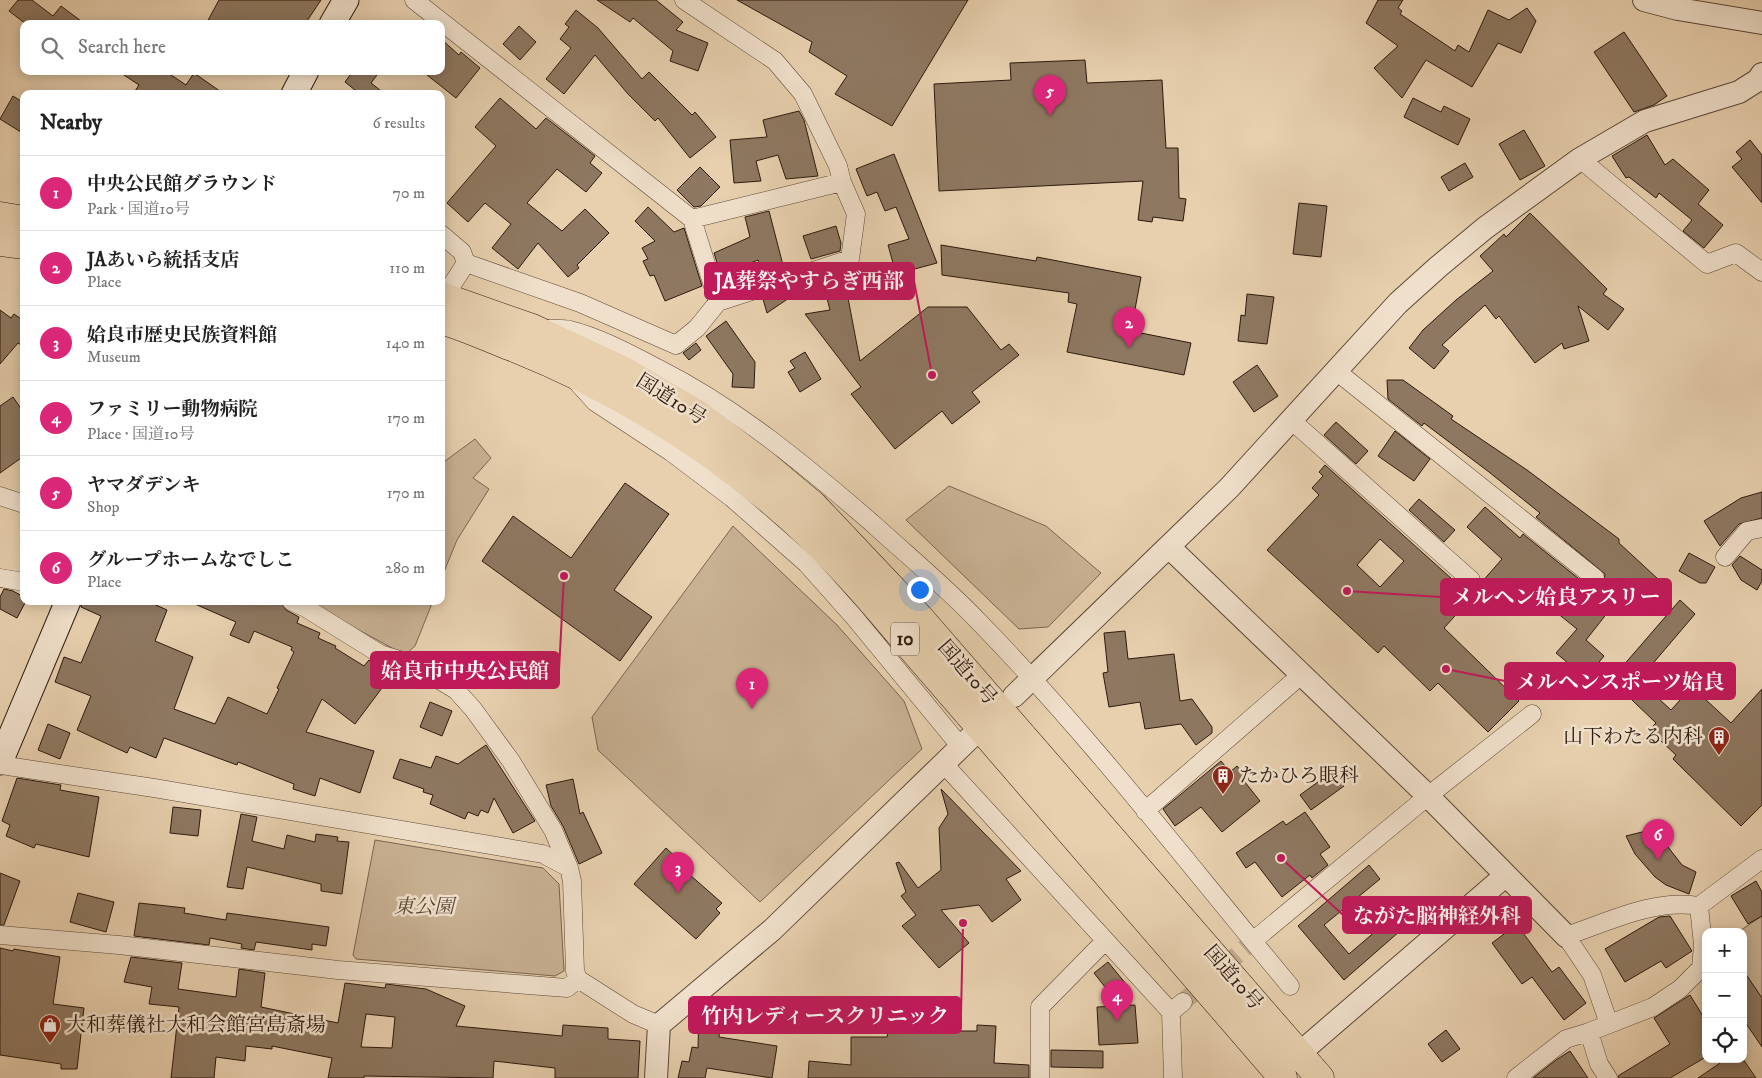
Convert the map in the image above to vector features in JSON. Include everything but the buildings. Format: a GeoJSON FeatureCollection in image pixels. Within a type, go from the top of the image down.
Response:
{"type":"FeatureCollection","features":[{"type":"Feature","properties":{"kind":"highway"},"geometry":{"type":"LineString","coordinates":[[0,216],[20,219]]}},
{"type":"Feature","properties":{"kind":"highway"},"geometry":{"type":"LineString","coordinates":[[0,242],[20,245]]}},
{"type":"Feature","properties":{"kind":"highway","name":"国道10号"},"geometry":{"type":"LineString","coordinates":[[445,306],[532,328],[626,372],[697,414],[813,505],[919,617],[1320,1078]]}},
{"type":"Feature","properties":{"kind":"highway","name":"国道10号"},"geometry":{"type":"LineString","coordinates":[[445,307],[621,398],[704,448],[808,534],[896,629],[1277,1076]]}},
{"type":"Feature","properties":{"kind":"main road"},"geometry":{"type":"LineString","coordinates":[[334,20],[346,0]]}},
{"type":"Feature","properties":{"kind":"main road"},"geometry":{"type":"LineString","coordinates":[[296,90],[304,75]]}},
{"type":"Feature","properties":{"kind":"main road"},"geometry":{"type":"LineString","coordinates":[[0,764],[66,605]]}},
{"type":"Feature","properties":{"kind":"street"},"geometry":{"type":"LineString","coordinates":[[414,0],[439,20]]}},
{"type":"Feature","properties":{"kind":"street"},"geometry":{"type":"LineString","coordinates":[[466,263],[580,303],[676,345],[697,328],[718,302],[850,259],[856,214],[842,182],[838,166],[803,94],[775,60],[684,0]]}},
{"type":"Feature","properties":{"kind":"street"},"geometry":{"type":"LineString","coordinates":[[1644,0],[1762,23]]}},
{"type":"Feature","properties":{"kind":"street"},"geometry":{"type":"LineString","coordinates":[[445,24],[692,219],[718,302]]}},
{"type":"Feature","properties":{"kind":"street"},"geometry":{"type":"LineString","coordinates":[[1014,696],[1229,488],[1398,303],[1438,267],[1485,228],[1580,159],[1644,121],[1739,92],[1758,80],[1762,74]]}},
{"type":"Feature","properties":{"kind":"street"},"geometry":{"type":"LineString","coordinates":[[1580,159],[1707,264],[1736,253],[1762,272]]}},
{"type":"Feature","properties":{"kind":"street"},"geometry":{"type":"LineString","coordinates":[[692,219],[842,182]]}},
{"type":"Feature","properties":{"kind":"street"},"geometry":{"type":"LineString","coordinates":[[445,237],[462,252],[466,263],[445,300]]}},
{"type":"Feature","properties":{"kind":"street"},"geometry":{"type":"LineString","coordinates":[[532,328],[569,329],[587,336],[630,354],[684,382],[731,410],[790,454],[944,587],[1032,678],[1290,986]]}},
{"type":"Feature","properties":{"kind":"street"},"geometry":{"type":"LineString","coordinates":[[565,369],[595,402],[670,452],[732,498],[806,563],[966,742],[772,930],[659,1025],[656,1078]]}},
{"type":"Feature","properties":{"kind":"street"},"geometry":{"type":"LineString","coordinates":[[1336,370],[1595,578]]}},
{"type":"Feature","properties":{"kind":"street"},"geometry":{"type":"LineString","coordinates":[[1291,420],[1470,580]]}},
{"type":"Feature","properties":{"kind":"street"},"geometry":{"type":"LineString","coordinates":[[0,496],[20,503]]}},
{"type":"Feature","properties":{"kind":"street"},"geometry":{"type":"LineString","coordinates":[[1725,557],[1746,531],[1762,528]]}},
{"type":"Feature","properties":{"kind":"street"},"geometry":{"type":"LineString","coordinates":[[1169,547],[1428,796],[1566,936],[1592,975],[1609,1024]]}},
{"type":"Feature","properties":{"kind":"street"},"geometry":{"type":"LineString","coordinates":[[0,578],[20,581]]}},
{"type":"Feature","properties":{"kind":"street"},"geometry":{"type":"LineString","coordinates":[[300,605],[380,654],[413,664],[456,690],[473,709],[511,761],[553,830],[569,868],[572,881],[575,971],[578,979],[633,1014],[659,1025]]}},
{"type":"Feature","properties":{"kind":"street"},"geometry":{"type":"LineString","coordinates":[[1145,811],[1302,674]]}},
{"type":"Feature","properties":{"kind":"street"},"geometry":{"type":"LineString","coordinates":[[1253,941],[1428,796],[1532,714]]}},
{"type":"Feature","properties":{"kind":"street"},"geometry":{"type":"LineString","coordinates":[[944,763],[1105,941],[1177,1007],[1173,1078]]}},
{"type":"Feature","properties":{"kind":"street"},"geometry":{"type":"LineString","coordinates":[[0,764],[544,854],[569,868]]}},
{"type":"Feature","properties":{"kind":"street"},"geometry":{"type":"LineString","coordinates":[[1566,936],[1656,906],[1680,902],[1699,906],[1762,859]]}},
{"type":"Feature","properties":{"kind":"street"},"geometry":{"type":"LineString","coordinates":[[1277,1076],[1299,1054],[1505,876]]}},
{"type":"Feature","properties":{"kind":"street"},"geometry":{"type":"LineString","coordinates":[[1516,1078],[1566,1039],[1589,1032],[1653,1006],[1680,989],[1701,968],[1703,945],[1699,906]]}},
{"type":"Feature","properties":{"kind":"street"},"geometry":{"type":"LineString","coordinates":[[0,935],[338,970],[566,988],[578,979]]}},
{"type":"Feature","properties":{"kind":"street"},"geometry":{"type":"LineString","coordinates":[[1040,1078],[1040,1007],[1105,941]]}},
{"type":"Feature","properties":{"kind":"street"},"geometry":{"type":"LineString","coordinates":[[1589,1032],[1599,1064],[1608,1078]]}},
{"type":"Feature","properties":{"kind":"green space"},"geometry":{"type":"Polygon","coordinates":[[[475,439],[491,458],[473,478],[489,489],[457,540],[445,569],[445,461],[475,439]]]}},
{"type":"Feature","properties":{"kind":"green space"},"geometry":{"type":"Polygon","coordinates":[[[949,486],[1046,526],[1101,573],[1048,627],[1019,629],[906,520],[949,486]]]}},
{"type":"Feature","properties":{"kind":"green space"},"geometry":{"type":"Polygon","coordinates":[[[733,526],[837,625],[904,701],[922,749],[760,902],[598,750],[592,717],[733,526]]]}},
{"type":"Feature","properties":{"kind":"green space"},"geometry":{"type":"Polygon","coordinates":[[[317,605],[431,605],[415,646],[405,655],[329,614],[317,605]]]}},
{"type":"Feature","properties":{"kind":"green space","name":"東公園"},"geometry":{"type":"Polygon","coordinates":[[[375,840],[543,868],[559,884],[564,971],[555,976],[356,959],[353,955],[375,840]]]}},
{"type":"Feature","properties":{"kind":"green space"},"geometry":{"type":"Polygon","coordinates":[[[1762,916],[1762,1021],[1747,1015],[1747,928],[1744,928],[1762,916]]]}},
{"type":"Feature","properties":{"kind":"tunnel"},"geometry":{"type":"LineString","coordinates":[[1183,1002],[1253,941]]}},
{"type":"Feature","properties":{"kind":"place","name":"ヤマダデンキ"},"geometry":{"type":"Point","coordinates":[1050,116]}},
{"type":"Feature","properties":{"kind":"place","name":"JAあいら統括支店"},"geometry":{"type":"Point","coordinates":[1129,348]}},
{"type":"Feature","properties":{"kind":"place","name":"JA葬祭やすらぎ西部"},"geometry":{"type":"Point","coordinates":[932,375]}},
{"type":"Feature","properties":{"kind":"place","name":"姶良市中央公民館"},"geometry":{"type":"Point","coordinates":[564,576]}},
{"type":"Feature","properties":{"kind":"place","name":"メルヘン姶良アスリー"},"geometry":{"type":"Point","coordinates":[1347,591]}},
{"type":"Feature","properties":{"kind":"place","name":"メルヘンスポーツ姶良"},"geometry":{"type":"Point","coordinates":[1446,669]}},
{"type":"Feature","properties":{"kind":"place","name":"中央公民館グラウンド"},"geometry":{"type":"Point","coordinates":[752,709]}},
{"type":"Feature","properties":{"kind":"place","name":"山下わたる内科"},"geometry":{"type":"Point","coordinates":[1719,756]}},
{"type":"Feature","properties":{"kind":"place","name":"たかひろ眼科"},"geometry":{"type":"Point","coordinates":[1223,795]}},
{"type":"Feature","properties":{"kind":"place","name":"ながた脳神経外科"},"geometry":{"type":"Point","coordinates":[1281,858]}},
{"type":"Feature","properties":{"kind":"place","name":"グループホームなでしこ"},"geometry":{"type":"Point","coordinates":[1658,860]}},
{"type":"Feature","properties":{"kind":"place","name":"姶良市歴史民族資料館"},"geometry":{"type":"Point","coordinates":[678,893]}},
{"type":"Feature","properties":{"kind":"place","name":"竹内レディースクリニック"},"geometry":{"type":"Point","coordinates":[963,923]}},
{"type":"Feature","properties":{"kind":"place","name":"ファミリー動物病院"},"geometry":{"type":"Point","coordinates":[1117,1021]}},
{"type":"Feature","properties":{"kind":"place","name":"大和葬儀社大和会館宮島斎場"},"geometry":{"type":"Point","coordinates":[50,1044]}}]}
